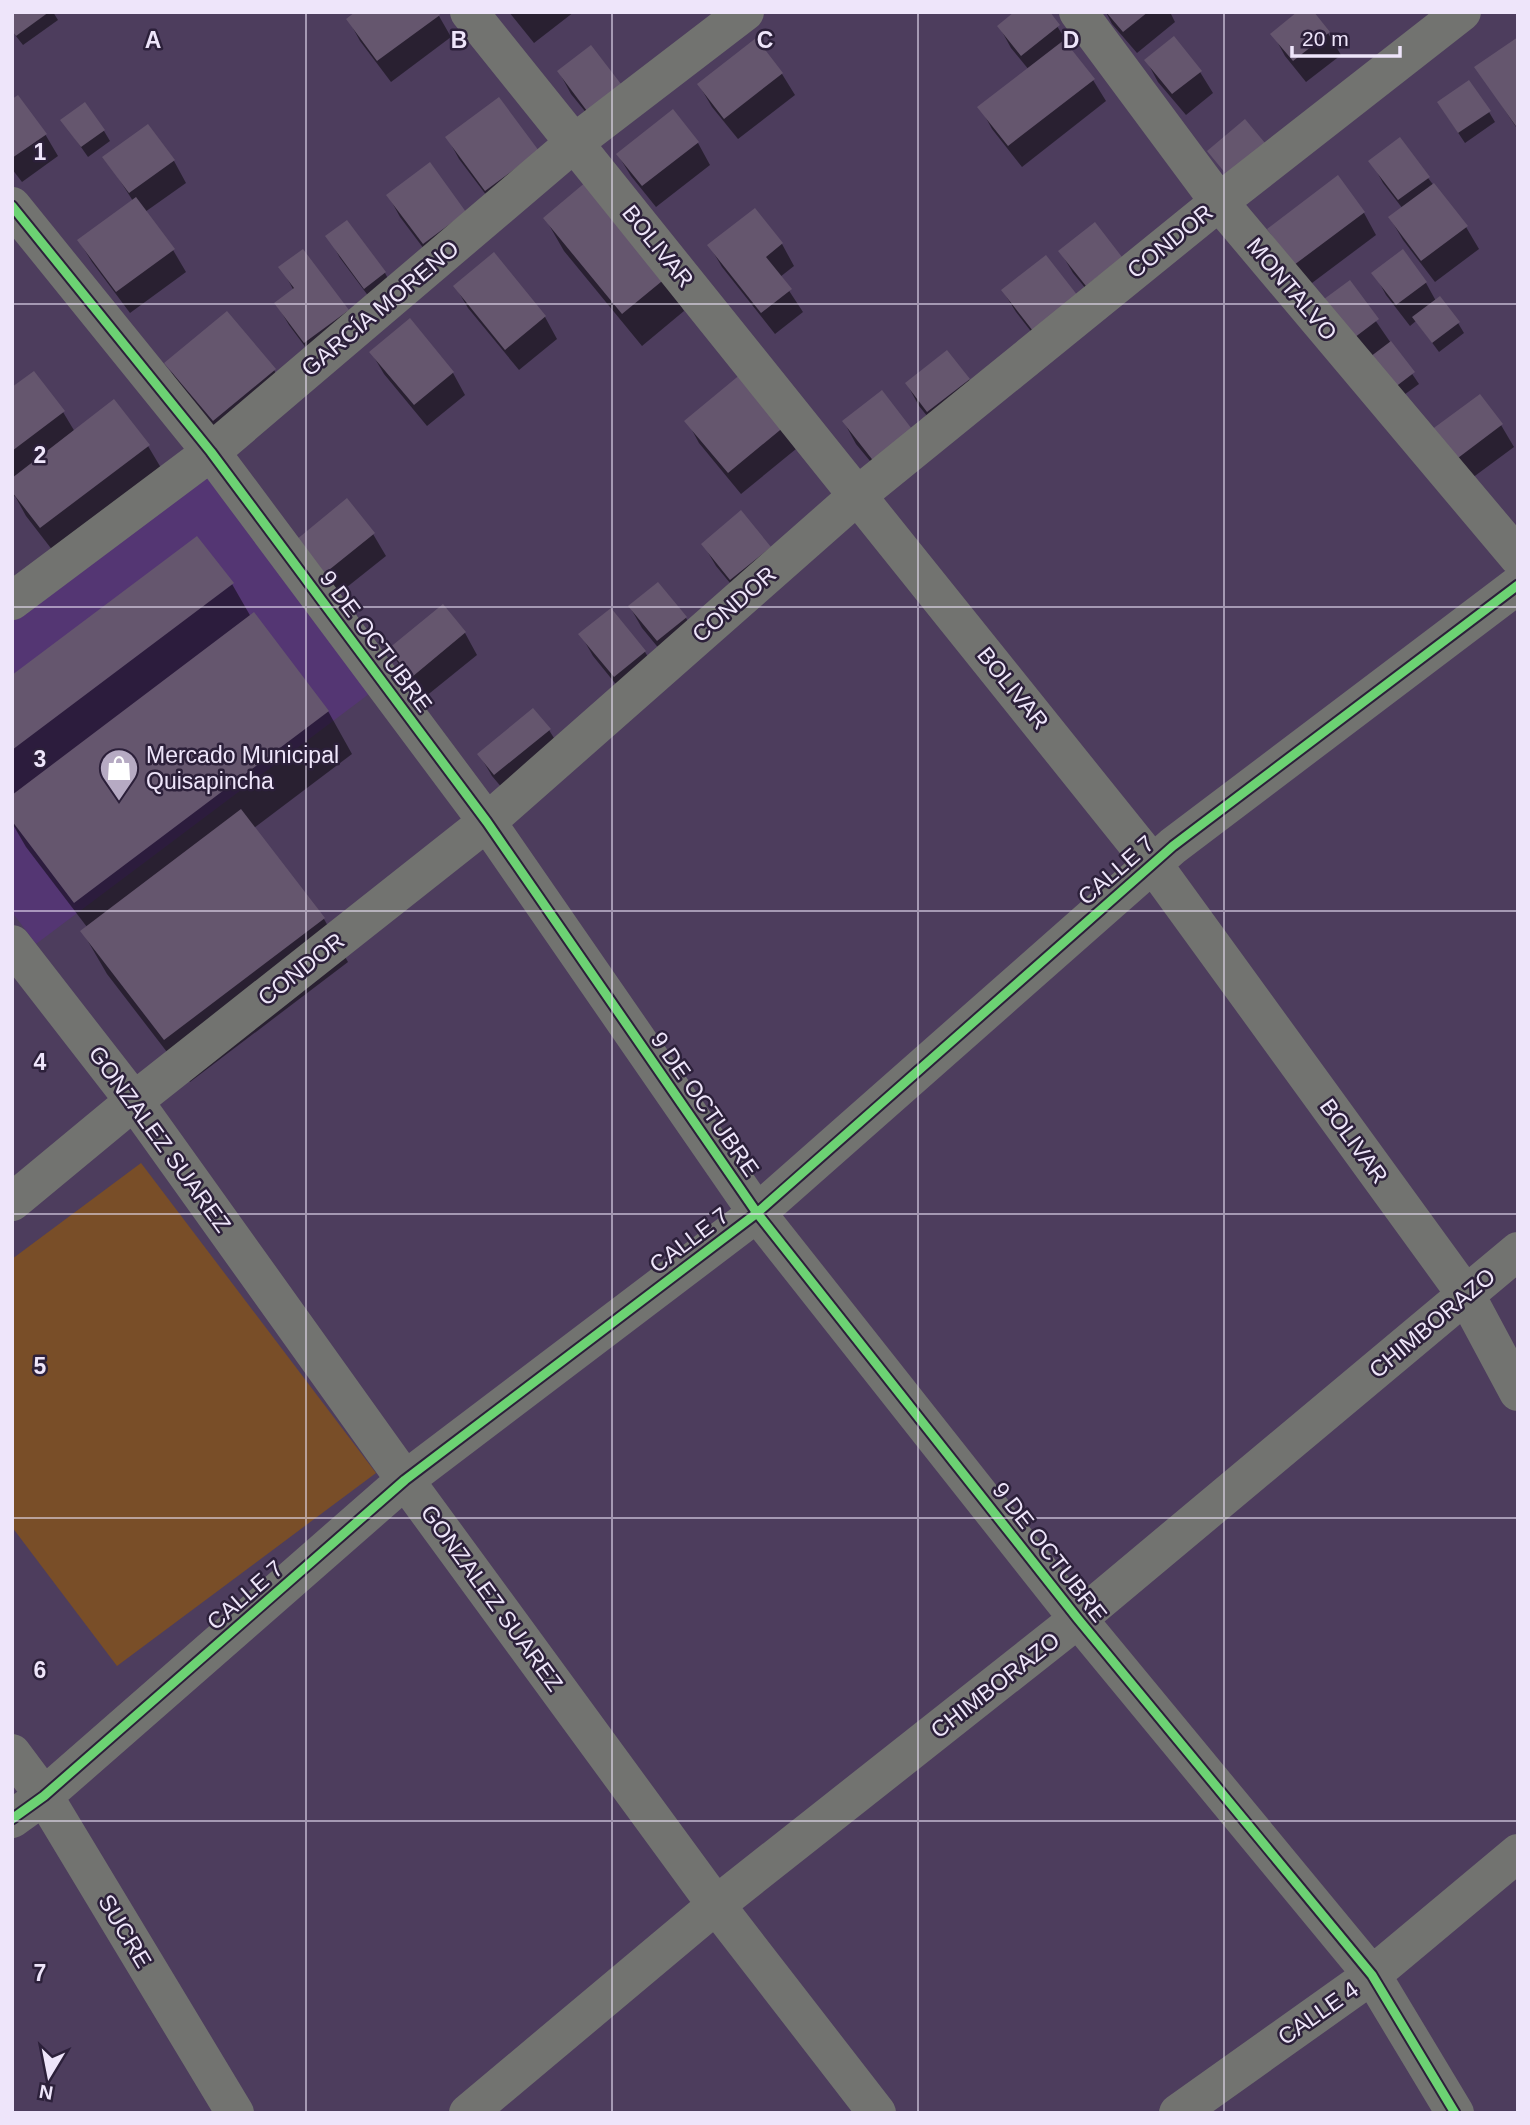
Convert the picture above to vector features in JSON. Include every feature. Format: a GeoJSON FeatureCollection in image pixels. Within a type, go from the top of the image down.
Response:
{"type":"FeatureCollection","features":[{"type":"Feature","properties":{"kind":"street","name":"BOLIVAR"},"geometry":{"type":"LineString","coordinates":[[469,12],[1153,864],[1466,1295],[1518,1392]]}},
{"type":"Feature","properties":{"kind":"street","name":"GARCÍA MORENO"},"geometry":{"type":"LineString","coordinates":[[12,601],[211,453],[574,143],[745,12]]}},
{"type":"Feature","properties":{"kind":"street","name":"MONTALVO"},"geometry":{"type":"LineString","coordinates":[[1078,12],[1219,202],[1518,556]]}},
{"type":"Feature","properties":{"kind":"street","name":"CONDOR"},"geometry":{"type":"LineString","coordinates":[[12,1202],[134,1101],[487,822],[858,495],[1219,202],[1462,12]]}},
{"type":"Feature","properties":{"kind":"street","name":"9 DE OCTUBRE"},"geometry":{"type":"LineString","coordinates":[[12,206],[211,453],[487,822],[757,1213],[1078,1619],[1372,1975],[1455,2113]]}},
{"type":"Feature","properties":{"kind":"street","name":"CALLE 7"},"geometry":{"type":"LineString","coordinates":[[12,1819],[44,1796],[405,1480],[757,1213],[1173,846],[1518,585]]}},
{"type":"Feature","properties":{"kind":"street","name":"GONZALEZ SUAREZ"},"geometry":{"type":"LineString","coordinates":[[12,944],[134,1101],[405,1480],[716,1905],[877,2113]]}},
{"type":"Feature","properties":{"kind":"street","name":"CHIMBORAZO"},"geometry":{"type":"LineString","coordinates":[[468,2113],[716,1905],[1078,1619],[1518,1251]]}},
{"type":"Feature","properties":{"kind":"street","name":"SUCRE"},"geometry":{"type":"LineString","coordinates":[[12,1753],[44,1796],[234,2113]]}},
{"type":"Feature","properties":{"kind":"street","name":"CALLE 4"},"geometry":{"type":"LineString","coordinates":[[1178,2113],[1372,1975],[1518,1853]]}},
{"type":"Feature","properties":{"kind":"shaded area","name":"Mercado Municipal Quisapincha"},"geometry":{"type":"Polygon","coordinates":[[[208,474],[373,691],[36,944],[12,912],[12,621],[208,474]]]}},
{"type":"Feature","properties":{"kind":"shaded area"},"geometry":{"type":"Polygon","coordinates":[[[141,1163],[376,1473],[117,1666],[12,1527],[12,1259],[141,1163]]]}},
{"type":"Feature","properties":{"kind":"building"},"geometry":{"type":"Polygon","coordinates":[[[12,12],[49,12],[16,36],[12,31],[12,12]]]}},
{"type":"Feature","properties":{"kind":"building"},"geometry":{"type":"Polygon","coordinates":[[[355,12],[438,12],[440,15],[377,61],[346,19],[355,12]]]}},
{"type":"Feature","properties":{"kind":"building"},"geometry":{"type":"Polygon","coordinates":[[[1014,12],[1050,12],[1060,25],[1021,56],[997,26],[1014,12]]]}},
{"type":"Feature","properties":{"kind":"building"},"geometry":{"type":"Polygon","coordinates":[[[1106,12],[1148,12],[1123,32],[1106,12]]]}},
{"type":"Feature","properties":{"kind":"building"},"geometry":{"type":"Polygon","coordinates":[[[1297,12],[1314,12],[1330,32],[1293,61],[1270,34],[1297,12]]]}},
{"type":"Feature","properties":{"kind":"building"},"geometry":{"type":"Polygon","coordinates":[[[1174,36],[1202,71],[1172,94],[1144,60],[1174,36]]]}},
{"type":"Feature","properties":{"kind":"building"},"geometry":{"type":"Polygon","coordinates":[[[1518,37],[1518,129],[1474,67],[1518,37]]]}},
{"type":"Feature","properties":{"kind":"building"},"geometry":{"type":"Polygon","coordinates":[[[756,38],[783,73],[724,119],[697,84],[756,38]]]}},
{"type":"Feature","properties":{"kind":"building"},"geometry":{"type":"Polygon","coordinates":[[[1064,40],[1095,79],[1008,146],[977,107],[1064,40]]]}},
{"type":"Feature","properties":{"kind":"building"},"geometry":{"type":"Polygon","coordinates":[[[591,45],[621,84],[587,111],[557,71],[591,45]]]}},
{"type":"Feature","properties":{"kind":"building"},"geometry":{"type":"Polygon","coordinates":[[[1469,80],[1491,111],[1458,133],[1437,102],[1469,80]]]}},
{"type":"Feature","properties":{"kind":"building"},"geometry":{"type":"Polygon","coordinates":[[[18,95],[47,134],[12,158],[12,99],[18,95]]]}},
{"type":"Feature","properties":{"kind":"building"},"geometry":{"type":"Polygon","coordinates":[[[499,97],[539,151],[485,191],[445,137],[499,97]]]}},
{"type":"Feature","properties":{"kind":"building"},"geometry":{"type":"Polygon","coordinates":[[[85,102],[105,130],[81,147],[60,120],[85,102]]]}},
{"type":"Feature","properties":{"kind":"building"},"geometry":{"type":"Polygon","coordinates":[[[673,109],[699,142],[642,186],[616,154],[673,109]]]}},
{"type":"Feature","properties":{"kind":"building"},"geometry":{"type":"Polygon","coordinates":[[[1245,119],[1270,149],[1231,180],[1207,151],[1245,119]]]}},
{"type":"Feature","properties":{"kind":"building"},"geometry":{"type":"Polygon","coordinates":[[[148,124],[175,160],[129,193],[102,157],[148,124]]]}},
{"type":"Feature","properties":{"kind":"building"},"geometry":{"type":"Polygon","coordinates":[[[1400,137],[1430,177],[1398,200],[1368,161],[1400,137]]]}},
{"type":"Feature","properties":{"kind":"building"},"geometry":{"type":"Polygon","coordinates":[[[430,162],[466,212],[423,244],[386,195],[430,162]]]}},
{"type":"Feature","properties":{"kind":"building"},"geometry":{"type":"Polygon","coordinates":[[[1338,175],[1365,212],[1294,265],[1267,229],[1338,175]]]}},
{"type":"Feature","properties":{"kind":"building"},"geometry":{"type":"Polygon","coordinates":[[[587,181],[667,277],[622,314],[543,218],[587,181]]]}},
{"type":"Feature","properties":{"kind":"building"},"geometry":{"type":"Polygon","coordinates":[[[1434,183],[1468,226],[1421,261],[1388,217],[1434,183]]]}},
{"type":"Feature","properties":{"kind":"building"},"geometry":{"type":"Polygon","coordinates":[[[136,197],[175,249],[116,292],[77,240],[136,197]]]}},
{"type":"Feature","properties":{"kind":"building"},"geometry":{"type":"Polygon","coordinates":[[[755,208],[783,243],[766,257],[792,289],[761,313],[707,245],[755,208]]]}},
{"type":"Feature","properties":{"kind":"building"},"geometry":{"type":"Polygon","coordinates":[[[347,220],[386,272],[364,289],[325,236],[347,220]]]}},
{"type":"Feature","properties":{"kind":"building"},"geometry":{"type":"Polygon","coordinates":[[[1095,222],[1122,257],[1086,286],[1058,251],[1095,222]]]}},
{"type":"Feature","properties":{"kind":"building"},"geometry":{"type":"Polygon","coordinates":[[[303,249],[349,310],[304,343],[274,303],[294,288],[278,267],[303,249]]]}},
{"type":"Feature","properties":{"kind":"building"},"geometry":{"type":"Polygon","coordinates":[[[1403,249],[1427,282],[1396,305],[1371,273],[1403,249]]]}},
{"type":"Feature","properties":{"kind":"building"},"geometry":{"type":"Polygon","coordinates":[[[494,252],[546,316],[505,350],[453,286],[494,252]]]}},
{"type":"Feature","properties":{"kind":"building"},"geometry":{"type":"Polygon","coordinates":[[[1046,255],[1078,296],[1033,331],[1001,290],[1046,255]]]}},
{"type":"Feature","properties":{"kind":"building"},"geometry":{"type":"Polygon","coordinates":[[[1350,280],[1379,319],[1346,344],[1316,305],[1350,280]]]}},
{"type":"Feature","properties":{"kind":"building"},"geometry":{"type":"Polygon","coordinates":[[[1440,296],[1460,322],[1432,343],[1412,317],[1440,296]]]}},
{"type":"Feature","properties":{"kind":"building"},"geometry":{"type":"Polygon","coordinates":[[[227,311],[276,369],[213,421],[164,363],[227,311]]]}},
{"type":"Feature","properties":{"kind":"building"},"geometry":{"type":"Polygon","coordinates":[[[410,318],[454,372],[414,405],[369,352],[410,318]]]}},
{"type":"Feature","properties":{"kind":"building"},"geometry":{"type":"Polygon","coordinates":[[[1391,341],[1415,372],[1390,391],[1366,360],[1391,341]]]}},
{"type":"Feature","properties":{"kind":"building"},"geometry":{"type":"Polygon","coordinates":[[[947,350],[970,379],[927,412],[905,383],[947,350]]]}},
{"type":"Feature","properties":{"kind":"building"},"geometry":{"type":"Polygon","coordinates":[[[34,371],[65,411],[12,451],[12,387],[34,371]]]}},
{"type":"Feature","properties":{"kind":"building"},"geometry":{"type":"Polygon","coordinates":[[[742,373],[785,426],[728,473],[684,421],[742,373]]]}},
{"type":"Feature","properties":{"kind":"building"},"geometry":{"type":"Polygon","coordinates":[[[882,390],[915,433],[875,463],[842,421],[882,390]]]}},
{"type":"Feature","properties":{"kind":"building"},"geometry":{"type":"Polygon","coordinates":[[[1480,394],[1503,424],[1450,464],[1427,433],[1480,394]]]}},
{"type":"Feature","properties":{"kind":"building"},"geometry":{"type":"Polygon","coordinates":[[[114,399],[150,445],[40,528],[12,492],[12,478],[114,399]]]}},
{"type":"Feature","properties":{"kind":"building"},"geometry":{"type":"Polygon","coordinates":[[[347,498],[375,533],[324,574],[296,540],[347,498]]]}},
{"type":"Feature","properties":{"kind":"building"},"geometry":{"type":"Polygon","coordinates":[[[741,510],[771,547],[730,580],[701,544],[741,510]]]}},
{"type":"Feature","properties":{"kind":"building"},"geometry":{"type":"Polygon","coordinates":[[[197,536],[234,583],[12,750],[12,675],[197,536]]]}},
{"type":"Feature","properties":{"kind":"building"},"geometry":{"type":"Polygon","coordinates":[[[658,582],[687,617],[657,641],[628,606],[658,582]]]}},
{"type":"Feature","properties":{"kind":"building"},"geometry":{"type":"Polygon","coordinates":[[[443,604],[466,632],[412,677],[388,649],[443,604]]]}},
{"type":"Feature","properties":{"kind":"building"},"geometry":{"type":"Polygon","coordinates":[[[611,608],[646,651],[614,677],[578,634],[611,608]]]}},
{"type":"Feature","properties":{"kind":"building"},"geometry":{"type":"Polygon","coordinates":[[[254,612],[329,711],[74,903],[12,821],[12,795],[254,612]]]}},
{"type":"Feature","properties":{"kind":"building"},"geometry":{"type":"Polygon","coordinates":[[[533,708],[551,729],[494,775],[477,754],[533,708]]]}},
{"type":"Feature","properties":{"kind":"building"},"geometry":{"type":"Polygon","coordinates":[[[241,809],[325,918],[164,1040],[80,931],[241,809]]]}},
{"type":"Feature","properties":{"kind":"cycle path"},"geometry":{"type":"LineString","coordinates":[[12,206],[211,452],[487,822],[757,1213],[1078,1619],[1372,1975],[1455,2113]]}},
{"type":"Feature","properties":{"kind":"cycle path"},"geometry":{"type":"LineString","coordinates":[[12,1819],[44,1796],[405,1480],[757,1213],[1173,846],[1518,585]]}},
{"type":"Feature","properties":{"kind":"place","name":"Mercado Municipal Quisapincha"},"geometry":{"type":"Point","coordinates":[119,802]}}]}
